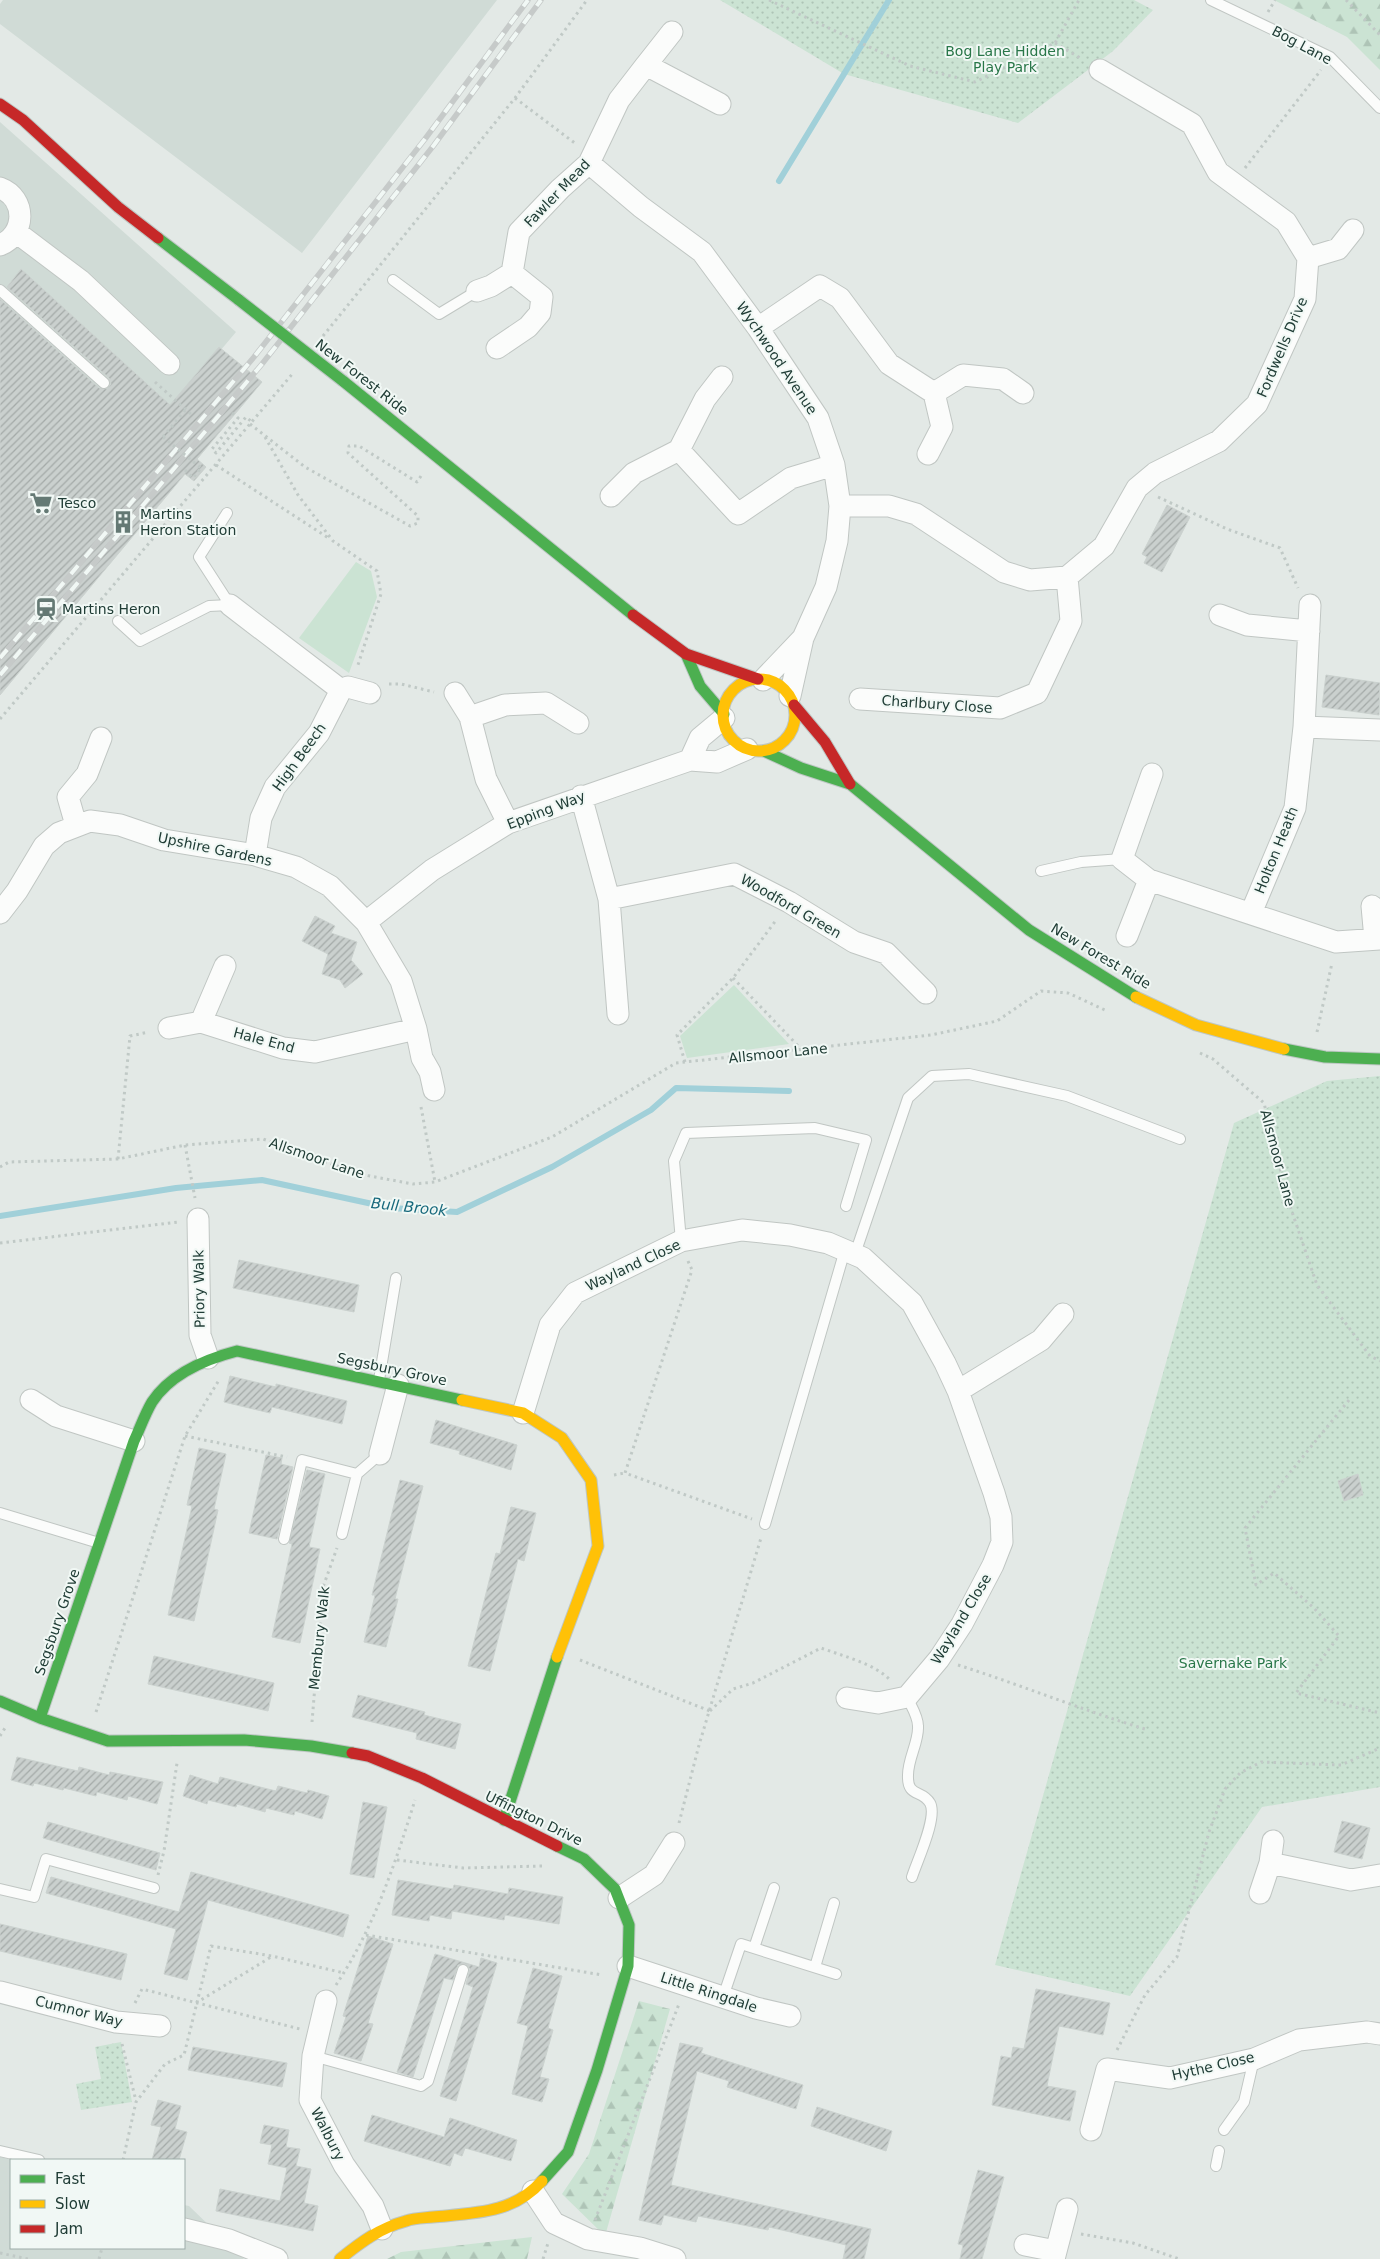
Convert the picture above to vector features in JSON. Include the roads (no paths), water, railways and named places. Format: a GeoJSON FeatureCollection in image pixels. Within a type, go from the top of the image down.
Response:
{"type":"FeatureCollection","features":[{"type":"Feature","properties":{"kind":"street","name":"Fawler Mead"},"geometry":{"type":"LineString","coordinates":[[512,273],[519,232],[560,189],[589,164],[619,100],[672,32]]}},
{"type":"Feature","properties":{"kind":"street"},"geometry":{"type":"LineString","coordinates":[[646,66],[720,104]]}},
{"type":"Feature","properties":{"kind":"street"},"geometry":{"type":"LineString","coordinates":[[1100,70],[1192,124],[1218,172],[1286,222],[1308,258],[1338,249],[1353,230]]}},
{"type":"Feature","properties":{"kind":"street","name":"New Forest Ride"},"geometry":{"type":"LineString","coordinates":[[2,99],[118,207],[438,456],[610,598],[686,654],[783,688],[825,742],[850,784],[1029,930],[1126,992],[1196,1025],[1298,1053],[1326,1058],[1380,1059]]}},
{"type":"Feature","properties":{"kind":"street","name":"Wychwood Avenue"},"geometry":{"type":"LineString","coordinates":[[589,164],[641,207],[702,252],[758,328],[818,418],[834,465],[840,506],[837,541],[826,587],[803,638],[792,700]]}},
{"type":"Feature","properties":{"kind":"street"},"geometry":{"type":"LineString","coordinates":[[0,188],[11,194],[17,202],[20,222],[12,238],[0,245]]}},
{"type":"Feature","properties":{"kind":"street"},"geometry":{"type":"LineString","coordinates":[[16,232],[81,281],[169,364]]}},
{"type":"Feature","properties":{"kind":"street","name":"Fordwells Drive"},"geometry":{"type":"LineString","coordinates":[[1067,577],[1104,546],[1137,488],[1155,473],[1219,441],[1257,404],[1305,299],[1308,258]]}},
{"type":"Feature","properties":{"kind":"street"},"geometry":{"type":"LineString","coordinates":[[477,291],[491,286],[512,273],[542,297],[540,313],[528,327],[497,348]]}},
{"type":"Feature","properties":{"kind":"street"},"geometry":{"type":"LineString","coordinates":[[758,328],[820,286],[840,298],[889,364],[934,393],[942,427],[928,454]]}},
{"type":"Feature","properties":{"kind":"street"},"geometry":{"type":"LineString","coordinates":[[934,393],[963,375],[1003,379],[1023,393]]}},
{"type":"Feature","properties":{"kind":"street"},"geometry":{"type":"LineString","coordinates":[[611,496],[634,473],[679,450],[705,399],[722,377]]}},
{"type":"Feature","properties":{"kind":"street"},"geometry":{"type":"LineString","coordinates":[[679,450],[738,514],[791,478],[834,465]]}},
{"type":"Feature","properties":{"kind":"street"},"geometry":{"type":"LineString","coordinates":[[840,506],[889,506],[916,514],[1004,572],[1030,580],[1067,577]]}},
{"type":"Feature","properties":{"kind":"street","name":"Charlbury Close"},"geometry":{"type":"LineString","coordinates":[[860,699],[1000,708],[1037,693],[1071,621],[1067,577]]}},
{"type":"Feature","properties":{"kind":"street"},"geometry":{"type":"LineString","coordinates":[[230,605],[341,690],[348,687],[377,688]]}},
{"type":"Feature","properties":{"kind":"street","name":"Holton Heath"},"geometry":{"type":"LineString","coordinates":[[1251,914],[1295,808],[1304,727],[1310,605]]}},
{"type":"Feature","properties":{"kind":"street"},"geometry":{"type":"LineString","coordinates":[[1220,615],[1247,625],[1309,631]]}},
{"type":"Feature","properties":{"kind":"street","name":"Wychwood Avenue"},"geometry":{"type":"LineString","coordinates":[[761,680],[803,638]]}},
{"type":"Feature","properties":{"kind":"street","name":"New Forest Ride"},"geometry":{"type":"LineString","coordinates":[[686,654],[700,686],[724,716],[731,737],[756,750],[801,768],[850,784]]}},
{"type":"Feature","properties":{"kind":"street"},"geometry":{"type":"LineString","coordinates":[[690,760],[700,738],[724,716],[726,704],[738,686],[761,680]]}},
{"type":"Feature","properties":{"kind":"street","name":"High Beech"},"geometry":{"type":"LineString","coordinates":[[256,855],[261,818],[275,787],[319,733],[341,690]]}},
{"type":"Feature","properties":{"kind":"street"},"geometry":{"type":"LineString","coordinates":[[455,693],[470,717],[486,779],[508,823]]}},
{"type":"Feature","properties":{"kind":"street"},"geometry":{"type":"LineString","coordinates":[[756,750],[776,747],[786,740],[793,729],[795,717],[792,700]]}},
{"type":"Feature","properties":{"kind":"street"},"geometry":{"type":"LineString","coordinates":[[470,717],[505,706],[546,704],[578,723]]}},
{"type":"Feature","properties":{"kind":"street"},"geometry":{"type":"LineString","coordinates":[[1304,727],[1380,730]]}},
{"type":"Feature","properties":{"kind":"street"},"geometry":{"type":"LineString","coordinates":[[76,825],[68,797],[87,774],[101,738]]}},
{"type":"Feature","properties":{"kind":"street","name":"Epping Way"},"geometry":{"type":"LineString","coordinates":[[366,922],[432,870],[508,823],[580,796],[690,760],[717,762],[756,750]]}},
{"type":"Feature","properties":{"kind":"street"},"geometry":{"type":"LineString","coordinates":[[1152,774],[1122,859],[1149,880],[1336,942],[1377,939],[1372,906]]}},
{"type":"Feature","properties":{"kind":"street"},"geometry":{"type":"LineString","coordinates":[[580,796],[609,899],[618,1014]]}},
{"type":"Feature","properties":{"kind":"street","name":"Upshire Gardens"},"geometry":{"type":"LineString","coordinates":[[0,913],[17,891],[44,846],[59,833],[90,821],[106,822],[164,840],[256,855],[296,867],[330,886],[366,922]]}},
{"type":"Feature","properties":{"kind":"street","name":"Woodford Green"},"geometry":{"type":"LineString","coordinates":[[609,899],[734,874],[789,902],[854,942],[886,953],[926,993]]}},
{"type":"Feature","properties":{"kind":"street"},"geometry":{"type":"LineString","coordinates":[[1127,936],[1149,880]]}},
{"type":"Feature","properties":{"kind":"street"},"geometry":{"type":"LineString","coordinates":[[366,922],[401,981],[416,1029],[422,1058],[430,1072],[427,1094]]}},
{"type":"Feature","properties":{"kind":"street"},"geometry":{"type":"LineString","coordinates":[[201,1022],[226,966]]}},
{"type":"Feature","properties":{"kind":"street","name":"Hale End"},"geometry":{"type":"LineString","coordinates":[[170,1028],[201,1022],[283,1048],[315,1052],[416,1029]]}},
{"type":"Feature","properties":{"kind":"street","name":"Priory Walk"},"geometry":{"type":"LineString","coordinates":[[198,1219],[200,1335],[208,1358]]}},
{"type":"Feature","properties":{"kind":"street","name":"Wayland Close"},"geometry":{"type":"LineString","coordinates":[[523,1413],[550,1325],[575,1293],[681,1241],[742,1230],[790,1235],[828,1243],[863,1258],[912,1303],[958,1391],[999,1509],[1002,1542],[978,1597],[939,1659],[906,1697]]}},
{"type":"Feature","properties":{"kind":"street"},"geometry":{"type":"LineString","coordinates":[[958,1391],[1041,1340],[1062,1314]]}},
{"type":"Feature","properties":{"kind":"street","name":"Segsbury Grove"},"geometry":{"type":"LineString","coordinates":[[40,1718],[134,1441],[153,1401],[179,1375],[208,1358],[237,1352],[388,1383],[523,1413],[562,1438],[591,1480],[598,1546],[558,1652],[504,1820]]}},
{"type":"Feature","properties":{"kind":"street"},"geometry":{"type":"LineString","coordinates":[[380,1454],[388,1383]]}},
{"type":"Feature","properties":{"kind":"street"},"geometry":{"type":"LineString","coordinates":[[31,1400],[56,1416],[134,1441]]}},
{"type":"Feature","properties":{"kind":"street"},"geometry":{"type":"LineString","coordinates":[[847,1698],[878,1703],[906,1697]]}},
{"type":"Feature","properties":{"kind":"street","name":"Uffington Drive"},"geometry":{"type":"LineString","coordinates":[[0,1701],[40,1718],[108,1740],[244,1740],[311,1746],[368,1756],[422,1778],[584,1859],[615,1889],[629,1925],[597,2070],[568,2152],[533,2192],[494,2211],[408,2220],[382,2229],[364,2239],[340,2259]]}},
{"type":"Feature","properties":{"kind":"street"},"geometry":{"type":"LineString","coordinates":[[1260,1893],[1270,1863],[1273,1841]]}},
{"type":"Feature","properties":{"kind":"street"},"geometry":{"type":"LineString","coordinates":[[619,1898],[654,1875],[674,1843]]}},
{"type":"Feature","properties":{"kind":"street"},"geometry":{"type":"LineString","coordinates":[[1270,1863],[1351,1880],[1380,1875]]}},
{"type":"Feature","properties":{"kind":"street","name":"Little Ringdale"},"geometry":{"type":"LineString","coordinates":[[620,1971],[685,1984],[790,2016]]}},
{"type":"Feature","properties":{"kind":"street","name":"Cumnor Way"},"geometry":{"type":"LineString","coordinates":[[0,1992],[121,2023],[160,2026]]}},
{"type":"Feature","properties":{"kind":"street","name":"Walbury"},"geometry":{"type":"LineString","coordinates":[[326,2001],[313,2056],[310,2100],[344,2165],[373,2206],[382,2229]]}},
{"type":"Feature","properties":{"kind":"street","name":"Hythe Close"},"geometry":{"type":"LineString","coordinates":[[1091,2130],[1107,2069],[1170,2078],[1254,2059],[1299,2040],[1367,2032],[1380,2034]]}},
{"type":"Feature","properties":{"kind":"street"},"geometry":{"type":"LineString","coordinates":[[533,2192],[554,2223],[588,2239],[640,2248],[675,2259]]}},
{"type":"Feature","properties":{"kind":"street"},"geometry":{"type":"LineString","coordinates":[[1025,2245],[1055,2255],[1067,2209]]}},
{"type":"Feature","properties":{"kind":"street"},"geometry":{"type":"LineString","coordinates":[[185,2229],[230,2240],[277,2259]]}},
{"type":"Feature","properties":{"kind":"lane","name":"Bog Lane"},"geometry":{"type":"LineString","coordinates":[[1211,0],[1330,57],[1380,108]]}},
{"type":"Feature","properties":{"kind":"lane"},"geometry":{"type":"LineString","coordinates":[[392,280],[439,314],[477,291]]}},
{"type":"Feature","properties":{"kind":"lane"},"geometry":{"type":"LineString","coordinates":[[0,290],[104,383]]}},
{"type":"Feature","properties":{"kind":"lane"},"geometry":{"type":"LineString","coordinates":[[227,513],[199,557],[230,605]]}},
{"type":"Feature","properties":{"kind":"lane"},"geometry":{"type":"LineString","coordinates":[[118,621],[140,642],[209,606],[230,605]]}},
{"type":"Feature","properties":{"kind":"lane"},"geometry":{"type":"LineString","coordinates":[[1041,871],[1081,862],[1122,859]]}},
{"type":"Feature","properties":{"kind":"lane"},"geometry":{"type":"LineString","coordinates":[[765,1524],[850,1252],[908,1098],[932,1076],[969,1074],[1067,1096],[1180,1139]]}},
{"type":"Feature","properties":{"kind":"lane"},"geometry":{"type":"LineString","coordinates":[[681,1241],[674,1160],[686,1133],[815,1128],[866,1140],[846,1206]]}},
{"type":"Feature","properties":{"kind":"lane"},"geometry":{"type":"LineString","coordinates":[[388,1383],[396,1278]]}},
{"type":"Feature","properties":{"kind":"lane"},"geometry":{"type":"LineString","coordinates":[[342,1534],[357,1474],[380,1454]]}},
{"type":"Feature","properties":{"kind":"lane"},"geometry":{"type":"LineString","coordinates":[[284,1539],[302,1460],[357,1474]]}},
{"type":"Feature","properties":{"kind":"lane"},"geometry":{"type":"LineString","coordinates":[[0,1512],[100,1544]]}},
{"type":"Feature","properties":{"kind":"lane"},"geometry":{"type":"LineString","coordinates":[[906,1697],[918,1726],[908,1775],[909,1786],[913,1793],[928,1800],[931,1804],[932,1816],[912,1877]]}},
{"type":"Feature","properties":{"kind":"lane"},"geometry":{"type":"LineString","coordinates":[[0,1889],[34,1897],[46,1859],[154,1888]]}},
{"type":"Feature","properties":{"kind":"lane"},"geometry":{"type":"LineString","coordinates":[[754,1948],[774,1888]]}},
{"type":"Feature","properties":{"kind":"lane"},"geometry":{"type":"LineString","coordinates":[[815,1968],[834,1903]]}},
{"type":"Feature","properties":{"kind":"lane"},"geometry":{"type":"LineString","coordinates":[[723,1997],[740,1944],[836,1974]]}},
{"type":"Feature","properties":{"kind":"lane"},"geometry":{"type":"LineString","coordinates":[[313,2056],[421,2086],[428,2081],[463,1970]]}},
{"type":"Feature","properties":{"kind":"lane"},"geometry":{"type":"LineString","coordinates":[[1224,2130],[1244,2102],[1254,2059]]}},
{"type":"Feature","properties":{"kind":"lane"},"geometry":{"type":"LineString","coordinates":[[0,2151],[35,2159]]}},
{"type":"Feature","properties":{"kind":"lane"},"geometry":{"type":"LineString","coordinates":[[1216,2166],[1219,2151]]}},
{"type":"Feature","properties":{"kind":"waterway"},"geometry":{"type":"LineString","coordinates":[[779,181],[889,0]]}},
{"type":"Feature","properties":{"kind":"waterway","name":"Bull Brook"},"geometry":{"type":"LineString","coordinates":[[0,1216],[176,1188],[262,1180],[391,1208],[457,1212],[552,1167],[651,1110],[676,1088],[789,1091]]}},
{"type":"Feature","properties":{"kind":"railway"},"geometry":{"type":"LineString","coordinates":[[0,658],[254,357],[425,139],[528,0]]}},
{"type":"Feature","properties":{"kind":"railway"},"geometry":{"type":"LineString","coordinates":[[0,675],[262,364],[434,145],[541,0]]}},
{"type":"Feature","properties":{"kind":"place","name":"Tesco"},"geometry":{"type":"Point","coordinates":[41,503]}},
{"type":"Feature","properties":{"kind":"place","name":"Martins Heron Station"},"geometry":{"type":"Point","coordinates":[123,522]}},
{"type":"Feature","properties":{"kind":"place","name":"Martins Heron"},"geometry":{"type":"Point","coordinates":[46,609]}},
{"type":"Feature","properties":{"kind":"park label","name":"Bog Lane Hidden Play Park"},"geometry":{"type":"Point","coordinates":[1005,59]}},
{"type":"Feature","properties":{"kind":"park label","name":"Savernake Park"},"geometry":{"type":"Point","coordinates":[1233,1663]}}]}
